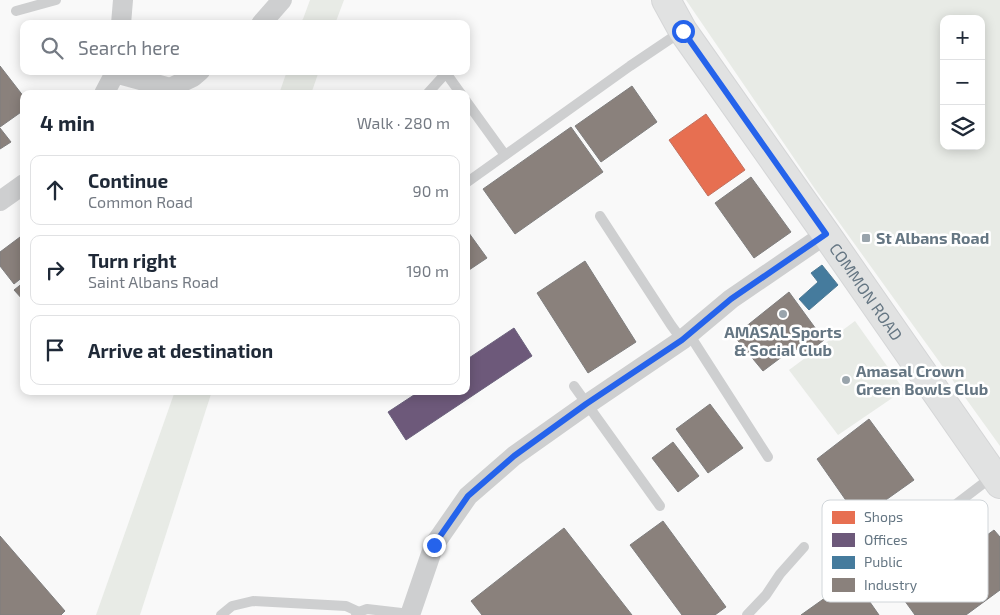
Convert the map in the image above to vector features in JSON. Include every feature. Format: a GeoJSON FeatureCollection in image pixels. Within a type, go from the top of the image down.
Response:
{"type":"FeatureCollection","features":[{"type":"Feature","properties":{"kind":"street"},"geometry":{"type":"LineString","coordinates":[[121,20],[123,0]]}},
{"type":"Feature","properties":{"kind":"street"},"geometry":{"type":"LineString","coordinates":[[264,20],[282,0]]}},
{"type":"Feature","properties":{"kind":"street","name":"COMMON ROAD"},"geometry":{"type":"LineString","coordinates":[[666,0],[683,31],[997,480]]}},
{"type":"Feature","properties":{"kind":"street"},"geometry":{"type":"LineString","coordinates":[[106,90],[114,75]]}},
{"type":"Feature","properties":{"kind":"street"},"geometry":{"type":"LineString","coordinates":[[126,75],[170,88],[195,75]]}},
{"type":"Feature","properties":{"kind":"street"},"geometry":{"type":"LineString","coordinates":[[0,201],[20,187]]}},
{"type":"Feature","properties":{"kind":"street"},"geometry":{"type":"LineString","coordinates":[[410,614],[434,545],[468,496],[514,456],[586,404],[686,337],[729,296],[826,234]]}},
{"type":"Feature","properties":{"kind":"lane"},"geometry":{"type":"LineString","coordinates":[[16,11],[56,0]]}},
{"type":"Feature","properties":{"kind":"lane"},"geometry":{"type":"LineString","coordinates":[[470,180],[630,66],[683,31]]}},
{"type":"Feature","properties":{"kind":"lane"},"geometry":{"type":"LineString","coordinates":[[430,90],[444,75]]}},
{"type":"Feature","properties":{"kind":"lane"},"geometry":{"type":"LineString","coordinates":[[447,75],[458,90]]}},
{"type":"Feature","properties":{"kind":"lane"},"geometry":{"type":"LineString","coordinates":[[470,106],[506,155]]}},
{"type":"Feature","properties":{"kind":"lane"},"geometry":{"type":"LineString","coordinates":[[600,216],[671,325],[686,337],[705,361],[768,456]]}},
{"type":"Feature","properties":{"kind":"lane"},"geometry":{"type":"LineString","coordinates":[[574,386],[660,506]]}},
{"type":"Feature","properties":{"kind":"lane"},"geometry":{"type":"LineString","coordinates":[[963,500],[997,480]]}},
{"type":"Feature","properties":{"kind":"lane"},"geometry":{"type":"LineString","coordinates":[[747,615],[766,595],[780,574],[804,548]]}},
{"type":"Feature","properties":{"kind":"lane"},"geometry":{"type":"LineString","coordinates":[[221,615],[232,606],[253,601],[346,606],[358,613],[367,609],[410,614]]}},
{"type":"Feature","properties":{"kind":"shaded area"},"geometry":{"type":"Polygon","coordinates":[[[310,0],[344,0],[336,20],[303,19],[310,0]]]}},
{"type":"Feature","properties":{"kind":"shaded area"},"geometry":{"type":"Polygon","coordinates":[[[686,0],[1000,0],[1000,446],[815,189],[686,0]]]}},
{"type":"Feature","properties":{"kind":"shaded area"},"geometry":{"type":"Polygon","coordinates":[[[286,75],[318,75],[312,90],[280,90],[286,75]]]}},
{"type":"Feature","properties":{"kind":"shaded area","name":"Amasal Crown Green Bowls Club"},"geometry":{"type":"Polygon","coordinates":[[[855,321],[904,390],[838,435],[789,370],[855,321]]]}},
{"type":"Feature","properties":{"kind":"shaded area"},"geometry":{"type":"Polygon","coordinates":[[[174,395],[211,395],[140,615],[96,615],[174,395]]]}},
{"type":"Feature","properties":{"kind":"building: Shops"},"geometry":{"type":"Polygon","coordinates":[[[706,114],[745,170],[708,196],[669,140],[706,114]]]}},
{"type":"Feature","properties":{"kind":"building: Offices"},"geometry":{"type":"Polygon","coordinates":[[[514,328],[532,356],[406,440],[388,412],[414,395],[470,395],[470,357],[514,328]]]}},
{"type":"Feature","properties":{"kind":"building: Public"},"geometry":{"type":"Polygon","coordinates":[[[822,265],[838,285],[809,310],[799,299],[818,282],[811,273],[822,265]]]}},
{"type":"Feature","properties":{"kind":"building: Industry"},"geometry":{"type":"Polygon","coordinates":[[[0,66],[20,92],[20,113],[0,127],[0,66]]]}},
{"type":"Feature","properties":{"kind":"building: Industry"},"geometry":{"type":"Polygon","coordinates":[[[632,86],[657,122],[601,162],[575,126],[632,86]]]}},
{"type":"Feature","properties":{"kind":"building: Industry"},"geometry":{"type":"Polygon","coordinates":[[[571,127],[603,172],[515,234],[483,189],[571,127]]]}},
{"type":"Feature","properties":{"kind":"building: Industry"},"geometry":{"type":"Polygon","coordinates":[[[0,128],[11,142],[0,149],[0,128]]]}},
{"type":"Feature","properties":{"kind":"building: Industry"},"geometry":{"type":"Polygon","coordinates":[[[751,177],[791,232],[754,258],[715,203],[751,177]]]}},
{"type":"Feature","properties":{"kind":"building: Industry"},"geometry":{"type":"Polygon","coordinates":[[[470,235],[487,258],[470,269],[470,235]]]}},
{"type":"Feature","properties":{"kind":"building: Industry"},"geometry":{"type":"Polygon","coordinates":[[[20,237],[20,279],[14,284],[0,266],[0,252],[20,237]]]}},
{"type":"Feature","properties":{"kind":"building: Industry"},"geometry":{"type":"Polygon","coordinates":[[[585,261],[636,342],[588,373],[537,293],[585,261]]]}},
{"type":"Feature","properties":{"kind":"building: Industry"},"geometry":{"type":"Polygon","coordinates":[[[20,285],[20,297],[14,290],[20,285]]]}},
{"type":"Feature","properties":{"kind":"building: Industry","name":"AMASAL Sports & Social Club"},"geometry":{"type":"Polygon","coordinates":[[[789,292],[824,340],[802,357],[795,347],[763,371],[734,336],[789,292]]]}},
{"type":"Feature","properties":{"kind":"building: Industry"},"geometry":{"type":"Polygon","coordinates":[[[710,404],[743,448],[708,473],[676,429],[710,404]]]}},
{"type":"Feature","properties":{"kind":"building: Industry"},"geometry":{"type":"Polygon","coordinates":[[[869,419],[914,480],[886,500],[846,500],[817,459],[869,419]]]}},
{"type":"Feature","properties":{"kind":"building: Industry"},"geometry":{"type":"Polygon","coordinates":[[[673,442],[699,476],[678,492],[652,458],[673,442]]]}},
{"type":"Feature","properties":{"kind":"building: Industry"},"geometry":{"type":"Polygon","coordinates":[[[663,521],[726,607],[715,615],[682,615],[630,545],[663,521]]]}},
{"type":"Feature","properties":{"kind":"building: Industry"},"geometry":{"type":"Polygon","coordinates":[[[564,528],[632,615],[482,615],[471,601],[564,528]]]}},
{"type":"Feature","properties":{"kind":"building: Industry"},"geometry":{"type":"Polygon","coordinates":[[[994,530],[1000,537],[1000,590],[988,599],[988,534],[994,530]]]}},
{"type":"Feature","properties":{"kind":"building: Industry"},"geometry":{"type":"Polygon","coordinates":[[[0,536],[65,611],[61,615],[0,615],[0,536]]]}},
{"type":"Feature","properties":{"kind":"building: Industry"},"geometry":{"type":"Polygon","coordinates":[[[822,600],[822,602],[870,602],[879,615],[801,615],[822,600]]]}},
{"type":"Feature","properties":{"kind":"building: Industry"},"geometry":{"type":"Polygon","coordinates":[[[906,602],[984,602],[966,615],[915,615],[906,602]]]}},
{"type":"Feature","properties":{"kind":"place","name":"St Albans Road"},"geometry":{"type":"Point","coordinates":[866,238]}},
{"type":"Feature","properties":{"kind":"place","name":"AMASAL Sports & Social Club"},"geometry":{"type":"Point","coordinates":[783,314]}},
{"type":"Feature","properties":{"kind":"place","name":"Amasal Crown Green Bowls Club"},"geometry":{"type":"Point","coordinates":[846,380]}},
{"type":"Feature","properties":{"kind":"route"},"geometry":{"type":"LineString","coordinates":[[434,545],[468,496],[514,456],[586,404],[682,340],[731,299],[826,234],[683,31]]}}]}
